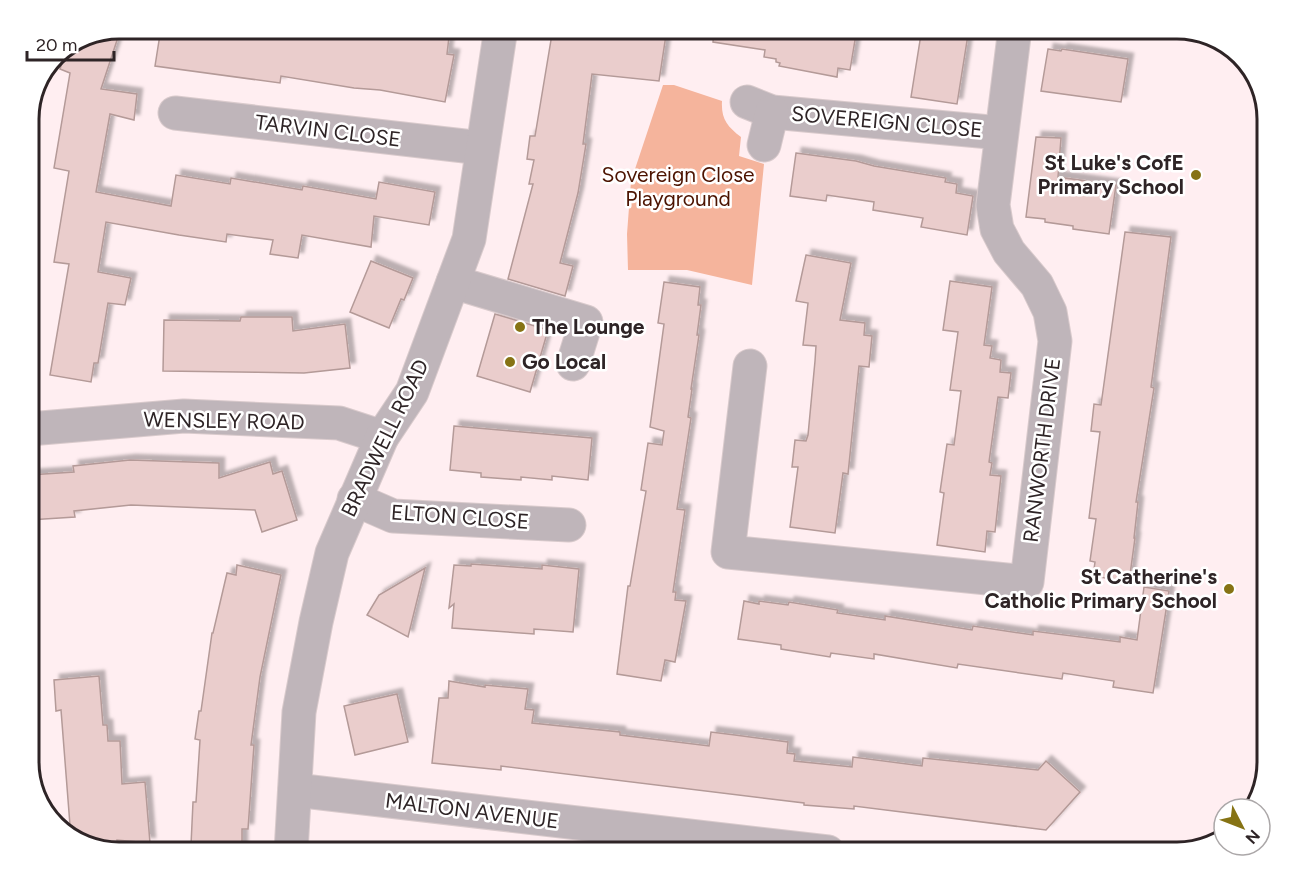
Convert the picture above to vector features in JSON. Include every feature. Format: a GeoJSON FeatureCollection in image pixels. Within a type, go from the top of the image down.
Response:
{"type":"FeatureCollection","features":[{"type":"Feature","properties":{"kind":"street","name":"BRADWELL ROAD"},"geometry":{"type":"LineString","coordinates":[[292,842],[300,712],[316,622],[332,552],[382,437],[412,392],[469,239],[499,39]]}},
{"type":"Feature","properties":{"kind":"street","name":"RANWORTH DRIVE"},"geometry":{"type":"LineString","coordinates":[[750,366],[728,552],[1027,582],[1055,341],[1050,312],[1037,285],[1009,252],[997,229],[993,205],[1014,39]]}},
{"type":"Feature","properties":{"kind":"street","name":"SOVEREIGN CLOSE"},"geometry":{"type":"LineString","coordinates":[[764,145],[760,107],[1002,133]]}},
{"type":"Feature","properties":{"kind":"street","name":"TARVIN CLOSE"},"geometry":{"type":"LineString","coordinates":[[175,113],[482,148]]}},
{"type":"Feature","properties":{"kind":"street"},"geometry":{"type":"LineString","coordinates":[[453,282],[586,322],[573,364]]}},
{"type":"Feature","properties":{"kind":"street","name":"WENSLEY ROAD"},"geometry":{"type":"LineString","coordinates":[[39,428],[184,416],[339,423],[382,437]]}},
{"type":"Feature","properties":{"kind":"street","name":"ELTON CLOSE"},"geometry":{"type":"LineString","coordinates":[[354,499],[393,516],[569,525]]}},
{"type":"Feature","properties":{"kind":"street","name":"MALTON AVENUE"},"geometry":{"type":"LineString","coordinates":[[295,790],[666,842]]}},
{"type":"Feature","properties":{"kind":"green space","name":"Sovereign Close Playground"},"geometry":{"type":"Polygon","coordinates":[[[663,85],[674,85],[722,101],[726,122],[741,137],[739,156],[764,164],[752,285],[687,270],[628,270],[627,234],[631,181],[663,85]]]}},
{"type":"Feature","properties":{"kind":"building"},"geometry":{"type":"Polygon","coordinates":[[[117,39],[101,89],[137,94],[134,120],[110,114],[96,192],[171,206],[176,175],[230,184],[231,178],[302,190],[303,186],[376,199],[379,182],[435,192],[429,225],[374,216],[371,247],[302,235],[298,258],[270,254],[273,240],[227,234],[226,242],[106,222],[98,272],[131,278],[125,305],[108,303],[98,363],[94,363],[91,382],[50,375],[69,264],[54,262],[69,171],[54,168],[70,73],[60,69],[63,63],[75,53],[89,45],[117,39]]]}},
{"type":"Feature","properties":{"kind":"building"},"geometry":{"type":"Polygon","coordinates":[[[159,39],[449,39],[447,54],[454,55],[445,102],[281,76],[280,83],[155,66],[159,39]]]}},
{"type":"Feature","properties":{"kind":"building"},"geometry":{"type":"Polygon","coordinates":[[[551,39],[665,39],[659,81],[592,74],[583,144],[586,144],[578,193],[560,263],[573,266],[565,296],[508,279],[533,184],[529,184],[534,160],[527,159],[530,136],[535,136],[551,39]]]}},
{"type":"Feature","properties":{"kind":"building"},"geometry":{"type":"Polygon","coordinates":[[[713,39],[855,39],[850,70],[838,68],[837,77],[779,66],[780,63],[776,62],[776,59],[764,57],[765,50],[713,42],[713,39]]]}},
{"type":"Feature","properties":{"kind":"building"},"geometry":{"type":"Polygon","coordinates":[[[920,39],[967,39],[957,104],[911,97],[920,39]]]}},
{"type":"Feature","properties":{"kind":"building"},"geometry":{"type":"Polygon","coordinates":[[[1048,49],[1128,59],[1121,102],[1041,91],[1048,49]]]}},
{"type":"Feature","properties":{"kind":"building"},"geometry":{"type":"Polygon","coordinates":[[[1036,137],[1061,138],[1058,177],[1116,185],[1109,234],[1073,229],[1073,226],[1026,217],[1036,137]]]}},
{"type":"Feature","properties":{"kind":"building"},"geometry":{"type":"Polygon","coordinates":[[[796,153],[856,161],[946,178],[945,182],[957,184],[956,193],[973,196],[967,235],[921,227],[923,218],[873,210],[874,202],[827,195],[826,201],[790,196],[796,153]]]}},
{"type":"Feature","properties":{"kind":"building"},"geometry":{"type":"Polygon","coordinates":[[[1125,232],[1171,237],[1151,387],[1154,388],[1136,502],[1138,502],[1135,538],[1129,582],[1093,576],[1095,562],[1090,561],[1096,519],[1089,518],[1100,432],[1091,431],[1094,404],[1101,405],[1125,232]]]}},
{"type":"Feature","properties":{"kind":"building"},"geometry":{"type":"Polygon","coordinates":[[[806,255],[851,263],[840,320],[865,323],[864,335],[872,336],[869,367],[859,366],[848,474],[843,473],[835,533],[790,527],[798,467],[792,467],[795,440],[806,441],[808,435],[816,346],[803,345],[808,303],[796,301],[806,255]]]}},
{"type":"Feature","properties":{"kind":"building"},"geometry":{"type":"Polygon","coordinates":[[[371,261],[413,278],[389,328],[350,312],[371,261]]]}},
{"type":"Feature","properties":{"kind":"building"},"geometry":{"type":"Polygon","coordinates":[[[950,281],[992,287],[984,345],[992,346],[990,358],[1001,360],[1000,372],[1011,373],[1008,398],[998,397],[989,462],[992,463],[990,475],[1001,476],[995,532],[987,531],[985,552],[937,545],[944,493],[940,492],[947,444],[954,445],[961,391],[950,390],[958,332],[943,330],[950,281]]]}},
{"type":"Feature","properties":{"kind":"building"},"geometry":{"type":"Polygon","coordinates":[[[664,282],[700,287],[698,305],[701,305],[688,417],[691,418],[677,509],[685,510],[673,592],[676,592],[675,600],[686,601],[675,662],[665,660],[661,681],[617,674],[628,586],[630,586],[646,491],[641,490],[648,443],[662,445],[664,431],[650,427],[664,324],[658,323],[664,282]]]}},
{"type":"Feature","properties":{"kind":"building","name":"Go Local"},"geometry":{"type":"Polygon","coordinates":[[[495,314],[548,330],[530,392],[477,376],[495,314]]]}},
{"type":"Feature","properties":{"kind":"building"},"geometry":{"type":"Polygon","coordinates":[[[241,317],[292,317],[293,331],[345,324],[350,368],[304,373],[163,371],[164,320],[240,321],[241,317]]]}},
{"type":"Feature","properties":{"kind":"building"},"geometry":{"type":"Polygon","coordinates":[[[454,426],[592,438],[588,480],[552,476],[552,480],[521,477],[521,480],[481,477],[481,473],[450,470],[454,426]]]}},
{"type":"Feature","properties":{"kind":"building"},"geometry":{"type":"Polygon","coordinates":[[[130,460],[219,463],[219,478],[270,462],[273,474],[282,471],[297,520],[262,532],[255,510],[131,505],[74,511],[75,517],[39,519],[39,474],[74,472],[73,466],[130,460]]]}},
{"type":"Feature","properties":{"kind":"building"},"geometry":{"type":"Polygon","coordinates":[[[471,564],[542,569],[542,565],[579,569],[573,632],[534,629],[534,634],[452,628],[454,604],[449,608],[454,565],[471,566],[471,564]]]}},
{"type":"Feature","properties":{"kind":"building"},"geometry":{"type":"Polygon","coordinates":[[[237,565],[281,575],[260,677],[251,745],[254,745],[248,829],[242,829],[242,842],[191,842],[200,740],[195,739],[212,633],[227,573],[236,575],[237,565]]]}},
{"type":"Feature","properties":{"kind":"building"},"geometry":{"type":"Polygon","coordinates":[[[425,568],[408,637],[367,615],[379,595],[425,568]]]}},
{"type":"Feature","properties":{"kind":"building"},"geometry":{"type":"Polygon","coordinates":[[[1144,587],[1169,591],[1153,693],[1113,687],[1114,681],[1063,673],[1062,679],[958,664],[957,668],[874,654],[874,659],[831,653],[830,657],[781,649],[781,645],[738,639],[744,601],[759,604],[759,601],[788,605],[789,602],[838,610],[837,613],[885,620],[885,616],[972,630],[973,626],[1033,635],[1033,631],[1120,642],[1120,637],[1137,640],[1144,587]]]}},
{"type":"Feature","properties":{"kind":"building"},"geometry":{"type":"Polygon","coordinates":[[[99,676],[103,725],[107,725],[108,741],[120,741],[122,784],[145,782],[150,842],[117,842],[93,838],[70,824],[61,710],[56,711],[54,680],[99,676]]]}},
{"type":"Feature","properties":{"kind":"building"},"geometry":{"type":"Polygon","coordinates":[[[449,681],[485,687],[485,685],[528,689],[525,709],[534,710],[532,723],[620,732],[620,735],[709,746],[711,732],[788,742],[787,753],[795,754],[794,761],[852,767],[853,757],[922,766],[923,758],[1038,770],[1046,761],[1080,792],[1046,830],[854,806],[854,809],[804,805],[804,803],[501,766],[501,770],[432,763],[439,698],[448,698],[449,681]]]}},
{"type":"Feature","properties":{"kind":"building"},"geometry":{"type":"Polygon","coordinates":[[[397,694],[408,742],[355,755],[344,706],[397,694]]]}},
{"type":"Feature","properties":{"kind":"place","name":"St Luke's CofE Primary School"},"geometry":{"type":"Point","coordinates":[1196,175]}},
{"type":"Feature","properties":{"kind":"place","name":"The Lounge"},"geometry":{"type":"Point","coordinates":[520,327]}},
{"type":"Feature","properties":{"kind":"place","name":"Go Local"},"geometry":{"type":"Point","coordinates":[510,362]}},
{"type":"Feature","properties":{"kind":"place","name":"St Catherine's Catholic Primary School"},"geometry":{"type":"Point","coordinates":[1229,589]}}]}
